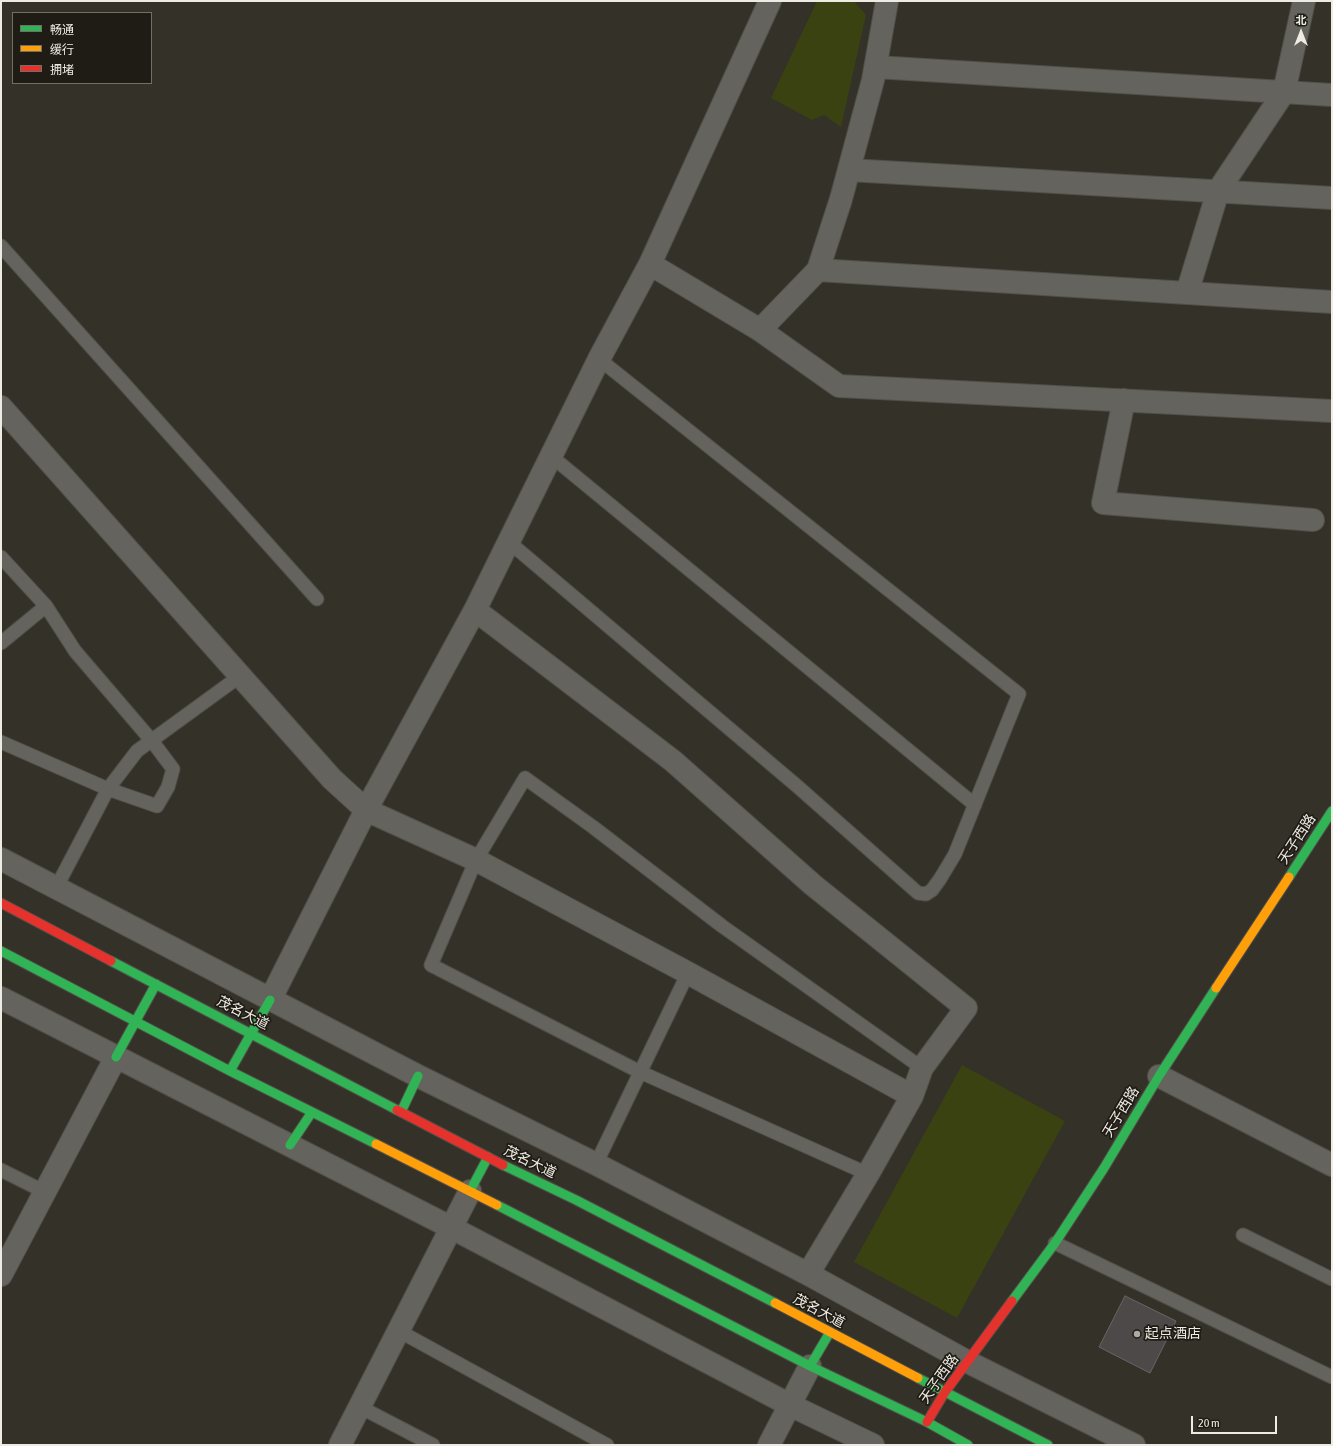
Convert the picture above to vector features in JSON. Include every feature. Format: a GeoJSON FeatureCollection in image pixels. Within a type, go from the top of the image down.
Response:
{"type":"FeatureCollection","features":[{"type":"Feature","properties":{"kind":"main road","name":"天子西路"},"geometry":{"type":"LineString","coordinates":[[927,1422],[945,1392],[1055,1243],[1104,1168],[1159,1076],[1332,811]]}},
{"type":"Feature","properties":{"kind":"main road","name":"茂名大道"},"geometry":{"type":"LineString","coordinates":[[1,903],[401,1112],[576,1200],[1048,1445]]}},
{"type":"Feature","properties":{"kind":"main road"},"geometry":{"type":"LineString","coordinates":[[1,965],[4,952],[230,1071],[470,1191],[810,1366],[927,1422],[968,1445]]}},
{"type":"Feature","properties":{"kind":"main road"},"geometry":{"type":"LineString","coordinates":[[116,1056],[134,1021],[156,984]]}},
{"type":"Feature","properties":{"kind":"main road"},"geometry":{"type":"LineString","coordinates":[[230,1071],[270,1000]]}},
{"type":"Feature","properties":{"kind":"main road"},"geometry":{"type":"LineString","coordinates":[[401,1112],[418,1076]]}},
{"type":"Feature","properties":{"kind":"main road"},"geometry":{"type":"LineString","coordinates":[[290,1145],[312,1112]]}},
{"type":"Feature","properties":{"kind":"main road"},"geometry":{"type":"LineString","coordinates":[[470,1191],[488,1157]]}},
{"type":"Feature","properties":{"kind":"main road"},"geometry":{"type":"LineString","coordinates":[[810,1366],[830,1332]]}},
{"type":"Feature","properties":{"kind":"street"},"geometry":{"type":"LineString","coordinates":[[270,1000],[366,810],[475,610],[599,360],[650,264],[770,1]]}},
{"type":"Feature","properties":{"kind":"street"},"geometry":{"type":"LineString","coordinates":[[760,330],[818,270],[849,170],[874,80],[887,1]]}},
{"type":"Feature","properties":{"kind":"street"},"geometry":{"type":"LineString","coordinates":[[1187,293],[1218,191],[1284,92],[1304,1]]}},
{"type":"Feature","properties":{"kind":"street"},"geometry":{"type":"LineString","coordinates":[[876,67],[1332,95]]}},
{"type":"Feature","properties":{"kind":"street"},"geometry":{"type":"LineString","coordinates":[[849,170],[1332,198]]}},
{"type":"Feature","properties":{"kind":"street"},"geometry":{"type":"LineString","coordinates":[[650,264],[760,330],[839,386],[1332,411]]}},
{"type":"Feature","properties":{"kind":"street"},"geometry":{"type":"LineString","coordinates":[[818,270],[1332,302]]}},
{"type":"Feature","properties":{"kind":"street"},"geometry":{"type":"LineString","coordinates":[[1124,400],[1103,503],[1313,520]]}},
{"type":"Feature","properties":{"kind":"street"},"geometry":{"type":"LineString","coordinates":[[1,407],[332,779],[366,810],[476,860],[688,973],[912,1096]]}},
{"type":"Feature","properties":{"kind":"street"},"geometry":{"type":"LineString","coordinates":[[475,610],[673,761],[813,885],[966,1008],[922,1068],[912,1096],[868,1174],[808,1274]]}},
{"type":"Feature","properties":{"kind":"street"},"geometry":{"type":"LineString","coordinates":[[1,860],[418,1076],[596,1164],[808,1274],[968,1362],[1134,1445]]}},
{"type":"Feature","properties":{"kind":"street"},"geometry":{"type":"LineString","coordinates":[[1,998],[452,1228],[790,1405],[873,1445]]}},
{"type":"Feature","properties":{"kind":"street"},"geometry":{"type":"LineString","coordinates":[[1,1275],[116,1056]]}},
{"type":"Feature","properties":{"kind":"street"},"geometry":{"type":"LineString","coordinates":[[1159,1076],[1332,1165]]}},
{"type":"Feature","properties":{"kind":"street"},"geometry":{"type":"LineString","coordinates":[[340,1445],[470,1191]]}},
{"type":"Feature","properties":{"kind":"street"},"geometry":{"type":"LineString","coordinates":[[770,1445],[810,1366]]}},
{"type":"Feature","properties":{"kind":"lane"},"geometry":{"type":"LineString","coordinates":[[1,246],[317,599]]}},
{"type":"Feature","properties":{"kind":"lane"},"geometry":{"type":"LineString","coordinates":[[508,542],[797,786],[918,893],[929,893],[940,879],[955,854],[1019,694],[599,360]]}},
{"type":"Feature","properties":{"kind":"lane"},"geometry":{"type":"LineString","coordinates":[[551,456],[975,805]]}},
{"type":"Feature","properties":{"kind":"lane"},"geometry":{"type":"LineString","coordinates":[[1,557],[46,606],[75,651],[152,740],[173,769],[168,787],[157,806],[108,789],[1,742]]}},
{"type":"Feature","properties":{"kind":"lane"},"geometry":{"type":"LineString","coordinates":[[1,643],[46,606]]}},
{"type":"Feature","properties":{"kind":"lane"},"geometry":{"type":"LineString","coordinates":[[56,888],[108,789],[137,751],[240,676]]}},
{"type":"Feature","properties":{"kind":"lane"},"geometry":{"type":"LineString","coordinates":[[868,1174],[640,1072],[431,965],[476,860],[525,778],[593,827],[722,926],[922,1068]]}},
{"type":"Feature","properties":{"kind":"lane"},"geometry":{"type":"LineString","coordinates":[[596,1164],[688,973]]}},
{"type":"Feature","properties":{"kind":"lane"},"geometry":{"type":"LineString","coordinates":[[1,1170],[45,1192]]}},
{"type":"Feature","properties":{"kind":"lane"},"geometry":{"type":"LineString","coordinates":[[1243,1235],[1332,1279]]}},
{"type":"Feature","properties":{"kind":"lane"},"geometry":{"type":"LineString","coordinates":[[1055,1243],[1332,1377]]}},
{"type":"Feature","properties":{"kind":"lane"},"geometry":{"type":"LineString","coordinates":[[399,1331],[607,1445]]}},
{"type":"Feature","properties":{"kind":"lane"},"geometry":{"type":"LineString","coordinates":[[360,1407],[433,1445]]}},
{"type":"Feature","properties":{"kind":"green space"},"geometry":{"type":"Polygon","coordinates":[[[817,1],[854,1],[866,15],[841,127],[824,115],[812,120],[771,98],[817,1]]]}},
{"type":"Feature","properties":{"kind":"green space"},"geometry":{"type":"Polygon","coordinates":[[[962,1065],[1065,1121],[957,1318],[854,1262],[962,1065]]]}},
{"type":"Feature","properties":{"kind":"building","name":"起点酒店"},"geometry":{"type":"Polygon","coordinates":[[[1125,1296],[1176,1321],[1150,1373],[1099,1347],[1125,1296]]]}},
{"type":"Feature","properties":{"kind":"traffic: fast"},"geometry":{"type":"LineString","coordinates":[[1289,877],[1332,811]]}},
{"type":"Feature","properties":{"kind":"traffic: fast"},"geometry":{"type":"LineString","coordinates":[[1,951],[230,1071],[376,1144]]}},
{"type":"Feature","properties":{"kind":"traffic: fast"},"geometry":{"type":"LineString","coordinates":[[111,961],[397,1110]]}},
{"type":"Feature","properties":{"kind":"traffic: fast"},"geometry":{"type":"LineString","coordinates":[[116,1057],[156,984]]}},
{"type":"Feature","properties":{"kind":"traffic: fast"},"geometry":{"type":"LineString","coordinates":[[1012,1301],[1055,1243],[1104,1168],[1159,1076],[1216,988]]}},
{"type":"Feature","properties":{"kind":"traffic: fast"},"geometry":{"type":"LineString","coordinates":[[230,1071],[270,1000]]}},
{"type":"Feature","properties":{"kind":"traffic: fast"},"geometry":{"type":"LineString","coordinates":[[401,1112],[418,1076]]}},
{"type":"Feature","properties":{"kind":"traffic: fast"},"geometry":{"type":"LineString","coordinates":[[290,1145],[312,1112]]}},
{"type":"Feature","properties":{"kind":"traffic: fast"},"geometry":{"type":"LineString","coordinates":[[470,1191],[488,1157]]}},
{"type":"Feature","properties":{"kind":"traffic: fast"},"geometry":{"type":"LineString","coordinates":[[503,1165],[576,1200],[775,1303]]}},
{"type":"Feature","properties":{"kind":"traffic: fast"},"geometry":{"type":"LineString","coordinates":[[497,1205],[810,1366],[927,1422],[968,1445]]}},
{"type":"Feature","properties":{"kind":"traffic: fast"},"geometry":{"type":"LineString","coordinates":[[810,1366],[830,1332]]}},
{"type":"Feature","properties":{"kind":"traffic: fast"},"geometry":{"type":"LineString","coordinates":[[918,1378],[1048,1445]]}},
{"type":"Feature","properties":{"kind":"traffic: slow"},"geometry":{"type":"LineString","coordinates":[[1216,988],[1289,877]]}},
{"type":"Feature","properties":{"kind":"traffic: slow"},"geometry":{"type":"LineString","coordinates":[[376,1144],[497,1205]]}},
{"type":"Feature","properties":{"kind":"traffic: slow"},"geometry":{"type":"LineString","coordinates":[[775,1303],[918,1378]]}},
{"type":"Feature","properties":{"kind":"traffic: jam"},"geometry":{"type":"LineString","coordinates":[[1,903],[111,961]]}},
{"type":"Feature","properties":{"kind":"traffic: jam"},"geometry":{"type":"LineString","coordinates":[[397,1110],[503,1165]]}},
{"type":"Feature","properties":{"kind":"traffic: jam"},"geometry":{"type":"LineString","coordinates":[[927,1422],[945,1392],[1012,1301]]}},
{"type":"Feature","properties":{"kind":"place","name":"起点酒店"},"geometry":{"type":"Point","coordinates":[1137,1334]}}]}
